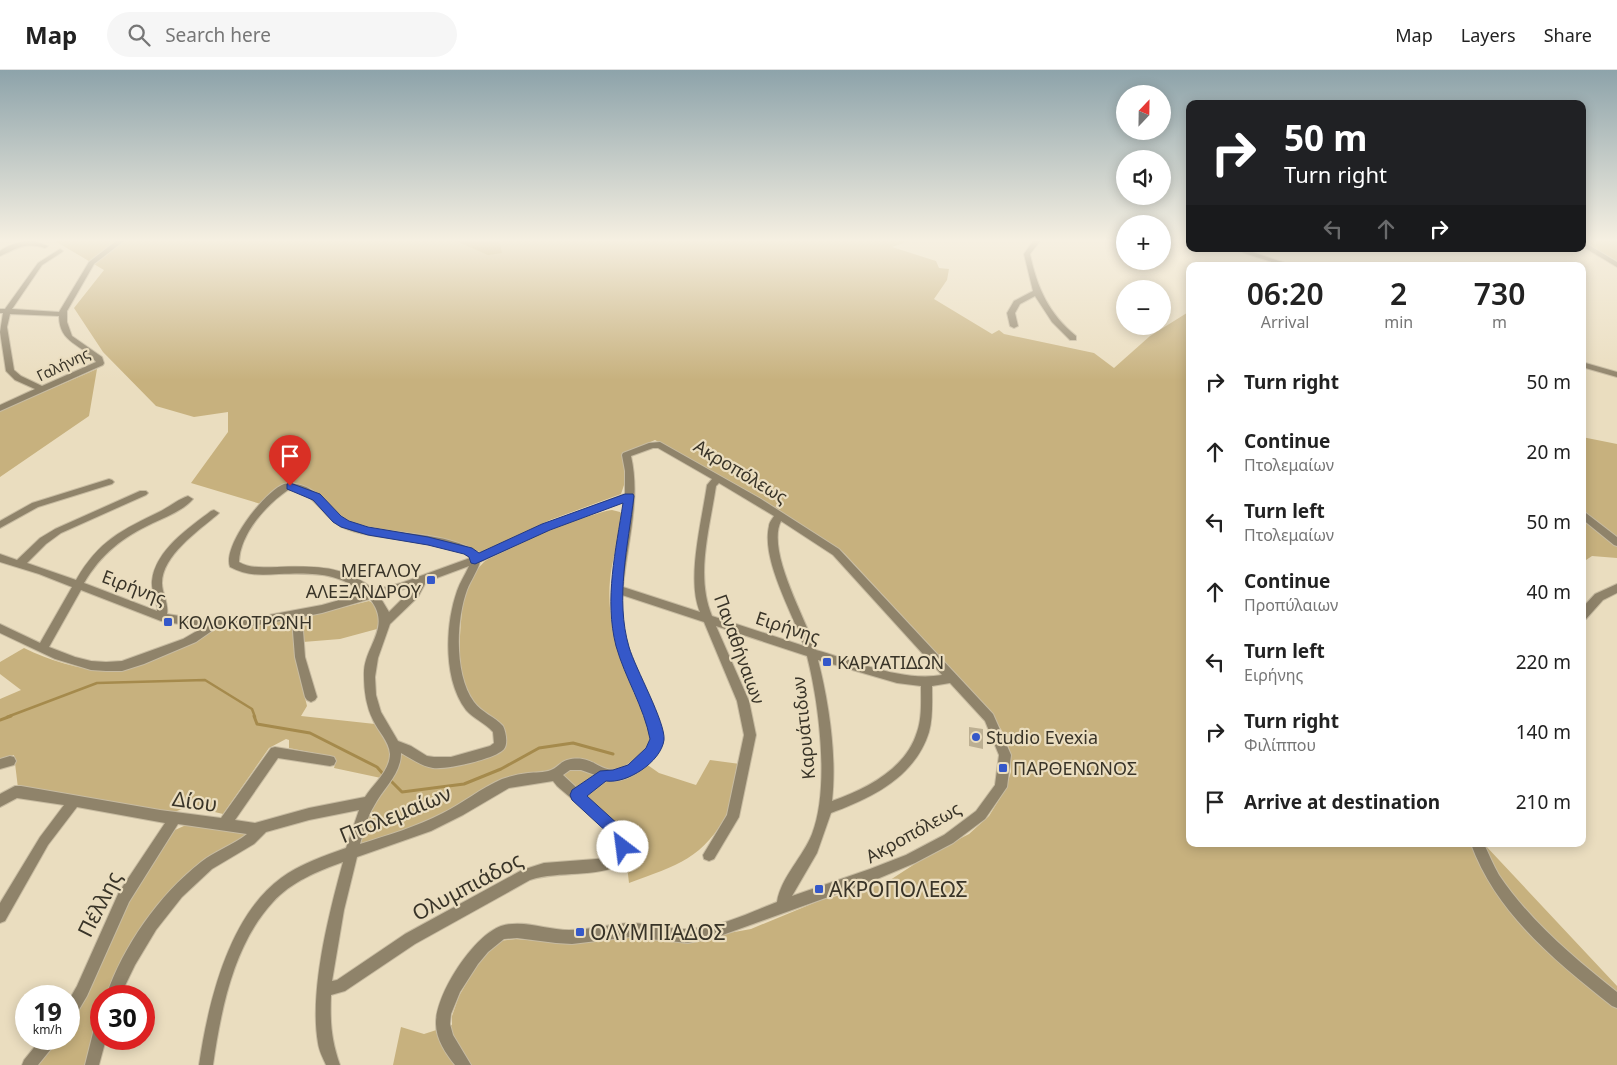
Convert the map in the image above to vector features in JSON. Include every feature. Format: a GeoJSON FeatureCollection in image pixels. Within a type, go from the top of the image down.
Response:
{"type":"FeatureCollection","features":[{"type":"Feature","properties":{"kind":"street"},"geometry":{"type":"LineString","coordinates":[[22,287],[4,311],[2,327],[9,369],[15,376],[42,389]]}},
{"type":"Feature","properties":{"kind":"street"},"geometry":{"type":"LineString","coordinates":[[4,311],[63,314],[67,301],[76,287]]}},
{"type":"Feature","properties":{"kind":"street"},"geometry":{"type":"LineString","coordinates":[[1035,287],[1052,320],[1073,338]]}},
{"type":"Feature","properties":{"kind":"street"},"geometry":{"type":"LineString","coordinates":[[1014,326],[1011,313],[1017,303],[1036,292]]}},
{"type":"Feature","properties":{"kind":"street","name":"Γαλήνης"},"geometry":{"type":"LineString","coordinates":[[0,408],[92,368],[100,362],[99,359],[68,337],[64,326],[63,314]]}},
{"type":"Feature","properties":{"kind":"street"},"geometry":{"type":"LineString","coordinates":[[1586,365],[1617,375]]}},
{"type":"Feature","properties":{"kind":"street","name":"Ακροπόλεως"},"geometry":{"type":"LineString","coordinates":[[464,1065],[451,1046],[444,1031],[444,1016],[450,999],[481,948],[490,939],[503,933],[519,932],[569,937],[631,930],[687,936],[734,925],[784,906],[869,878],[898,865],[967,827],[992,801],[1005,771],[1004,744],[989,718],[842,557],[779,515],[659,445],[652,445],[626,455],[629,468],[629,496]]}},
{"type":"Feature","properties":{"kind":"street","name":"Παναθήναιων"},"geometry":{"type":"LineString","coordinates":[[709,855],[733,817],[750,735],[744,701],[702,604],[699,564],[712,485],[718,479]]}},
{"type":"Feature","properties":{"kind":"street"},"geometry":{"type":"LineString","coordinates":[[0,525],[17,513],[40,503],[109,482]]}},
{"type":"Feature","properties":{"kind":"street"},"geometry":{"type":"LineString","coordinates":[[385,622],[382,607],[358,581],[336,573],[298,569],[249,571],[235,566],[234,551],[244,532],[274,497],[288,486],[298,488],[317,497],[337,519],[345,524],[368,531],[428,541],[472,553],[475,560],[460,599],[455,637],[456,674],[462,693],[469,705],[499,730],[500,745],[490,751],[434,763],[421,759],[404,748],[394,746]]}},
{"type":"Feature","properties":{"kind":"street"},"geometry":{"type":"LineString","coordinates":[[19,564],[43,541],[58,531],[143,493]]}},
{"type":"Feature","properties":{"kind":"street"},"geometry":{"type":"LineString","coordinates":[[617,589],[629,496]]}},
{"type":"Feature","properties":{"kind":"street","name":"Ειρήνης"},"geometry":{"type":"LineString","coordinates":[[0,558],[79,585],[161,617],[212,625],[252,623],[373,596],[422,580],[475,560],[546,527],[629,496]]}},
{"type":"Feature","properties":{"kind":"street"},"geometry":{"type":"LineString","coordinates":[[42,648],[94,560],[116,539],[175,508],[188,499]]}},
{"type":"Feature","properties":{"kind":"street"},"geometry":{"type":"LineString","coordinates":[[161,617],[163,603],[157,584],[161,568],[178,544],[214,512]]}},
{"type":"Feature","properties":{"kind":"street","name":"Καρυάτιδων"},"geometry":{"type":"LineString","coordinates":[[779,515],[772,528],[773,546],[784,585],[811,653],[821,705],[826,764],[826,809],[811,851],[784,895],[784,906]]}},
{"type":"Feature","properties":{"kind":"street"},"geometry":{"type":"LineString","coordinates":[[1586,516],[1617,542]]}},
{"type":"Feature","properties":{"kind":"street"},"geometry":{"type":"LineString","coordinates":[[333,1065],[325,1045],[324,990],[326,962],[361,819],[369,802],[393,768],[396,756],[394,746],[376,714],[370,679],[372,656],[385,622],[414,594],[422,580]]}},
{"type":"Feature","properties":{"kind":"street"},"geometry":{"type":"LineString","coordinates":[[1586,612],[1599,597],[1617,588]]}},
{"type":"Feature","properties":{"kind":"street","name":"Ειρήνης"},"geometry":{"type":"LineString","coordinates":[[617,589],[811,653],[897,678],[927,682],[952,678]]}},
{"type":"Feature","properties":{"kind":"street","name":"Πτολεμαίων"},"geometry":{"type":"LineString","coordinates":[[206,1065],[219,995],[243,938],[262,906],[272,893],[286,882],[317,866],[436,823],[506,783],[556,774],[564,767],[575,765],[604,775],[613,776],[631,771],[656,745],[656,732],[619,634],[617,589]]}},
{"type":"Feature","properties":{"kind":"street"},"geometry":{"type":"LineString","coordinates":[[297,614],[300,658],[311,697]]}},
{"type":"Feature","properties":{"kind":"street"},"geometry":{"type":"LineString","coordinates":[[0,628],[42,648],[91,664],[123,666],[192,639],[212,625]]}},
{"type":"Feature","properties":{"kind":"street"},"geometry":{"type":"LineString","coordinates":[[826,809],[859,796],[881,783],[902,766],[918,744],[922,733],[927,682]]}},
{"type":"Feature","properties":{"kind":"street"},"geometry":{"type":"LineString","coordinates":[[224,825],[275,752],[330,761]]}},
{"type":"Feature","properties":{"kind":"street","name":"Ολυμπιάδος"},"geometry":{"type":"LineString","coordinates":[[324,990],[340,986],[410,939],[527,875],[544,869],[616,862],[623,849],[618,834],[558,779],[556,774]]}},
{"type":"Feature","properties":{"kind":"street"},"geometry":{"type":"LineString","coordinates":[[577,795],[604,775]]}},
{"type":"Feature","properties":{"kind":"street","name":"Δίου"},"geometry":{"type":"LineString","coordinates":[[0,801],[15,792],[175,818],[261,829],[309,814],[369,802]]}},
{"type":"Feature","properties":{"kind":"street"},"geometry":{"type":"LineString","coordinates":[[0,916],[40,848],[74,801]]}},
{"type":"Feature","properties":{"kind":"street","name":"Πέλλης"},"geometry":{"type":"LineString","coordinates":[[80,994],[124,897],[175,818]]}},
{"type":"Feature","properties":{"kind":"street"},"geometry":{"type":"LineString","coordinates":[[118,985],[128,964],[145,937],[180,890],[206,865],[251,838],[261,829]]}},
{"type":"Feature","properties":{"kind":"street"},"geometry":{"type":"LineString","coordinates":[[1478,847],[1494,878],[1529,923],[1585,977],[1617,1001]]}},
{"type":"Feature","properties":{"kind":"street"},"geometry":{"type":"LineString","coordinates":[[29,1065],[41,1050]]}},
{"type":"Feature","properties":{"kind":"street"},"geometry":{"type":"LineString","coordinates":[[92,1065],[96,1050]]}},
{"type":"Feature","properties":{"kind":"shaded area"},"geometry":{"type":"Polygon","coordinates":[[[90,287],[942,287],[934,299],[992,334],[999,330],[1004,334],[1094,353],[1114,368],[1152,335],[1171,335],[1171,323],[1186,314],[1186,847],[1487,847],[1617,986],[1617,1065],[393,1065],[401,1027],[424,1034],[452,1025],[452,1016],[459,996],[482,956],[498,941],[516,939],[574,944],[633,936],[679,942],[751,929],[821,900],[884,884],[930,854],[969,834],[989,816],[1005,790],[1011,772],[1011,754],[1004,734],[974,693],[844,553],[762,499],[655,440],[623,454],[626,479],[621,494],[550,520],[483,553],[448,542],[356,524],[343,518],[320,496],[289,480],[264,505],[191,483],[228,432],[228,412],[194,417],[156,406],[103,352],[74,308],[90,287]]]}},
{"type":"Feature","properties":{"kind":"shaded area"},"geometry":{"type":"Polygon","coordinates":[[[97,369],[89,416],[0,477],[0,411],[97,369]]]}},
{"type":"Feature","properties":{"kind":"shaded area"},"geometry":{"type":"Polygon","coordinates":[[[1586,438],[1617,444],[1617,558],[1592,556],[1586,560],[1586,438]]]}},
{"type":"Feature","properties":{"kind":"shaded area"},"geometry":{"type":"Polygon","coordinates":[[[612,510],[620,512],[623,516],[610,580],[611,620],[621,659],[635,697],[652,733],[653,740],[639,759],[659,773],[696,785],[710,760],[740,764],[729,810],[710,840],[688,858],[675,865],[629,883],[624,840],[552,773],[463,804],[426,822],[362,845],[363,824],[374,798],[400,752],[415,761],[434,768],[504,750],[502,730],[472,701],[467,692],[461,669],[460,647],[463,600],[476,571],[492,557],[525,540],[585,517],[612,510]]]}},
{"type":"Feature","properties":{"kind":"shaded area"},"geometry":{"type":"Polygon","coordinates":[[[369,601],[377,610],[379,621],[377,629],[340,639],[303,642],[304,617],[369,601]]]}},
{"type":"Feature","properties":{"kind":"shaded area"},"geometry":{"type":"Polygon","coordinates":[[[294,618],[296,660],[307,706],[301,716],[375,724],[391,751],[389,762],[381,778],[334,768],[336,761],[333,757],[289,748],[289,740],[286,739],[269,748],[223,814],[190,806],[169,814],[18,788],[14,755],[0,760],[0,699],[21,690],[0,674],[0,662],[24,648],[68,665],[114,670],[216,629],[255,626],[294,618]]]}},
{"type":"Feature","properties":{"kind":"shaded area"},"geometry":{"type":"Polygon","coordinates":[[[186,825],[250,834],[215,855],[118,973],[113,985],[92,985],[131,895],[175,830],[186,825]]]}},
{"type":"Feature","properties":{"kind":"shaded area"},"geometry":{"type":"Polygon","coordinates":[[[90,988],[91,1050],[87,1065],[35,1065],[47,1050],[80,1050],[80,1004],[90,988]]]}},
{"type":"Feature","properties":{"kind":"building","name":"Studio Evexia"},"geometry":{"type":"Polygon","coordinates":[[[969,727],[983,729],[983,749],[969,746],[969,727]]]}},
{"type":"Feature","properties":{"kind":"waterway"},"geometry":{"type":"LineString","coordinates":[[7,717],[97,683],[205,680],[252,709],[255,717]]}},
{"type":"Feature","properties":{"kind":"waterway"},"geometry":{"type":"LineString","coordinates":[[0,720],[11,716]]}},
{"type":"Feature","properties":{"kind":"waterway"},"geometry":{"type":"LineString","coordinates":[[254,716],[257,724],[310,733],[377,767],[384,775]]}},
{"type":"Feature","properties":{"kind":"waterway"},"geometry":{"type":"LineString","coordinates":[[390,780],[402,792],[464,784],[501,769],[539,748],[573,743],[613,754]]}},
{"type":"Feature","properties":{"kind":"place","name":"ΜΕΓΑΛΟΥ ΑΛΕΞΑΝΔΡΟΥ"},"geometry":{"type":"Point","coordinates":[431,580]}},
{"type":"Feature","properties":{"kind":"place","name":"ΚΟΛΟΚΟΤΡΩΝΗ"},"geometry":{"type":"Point","coordinates":[168,622]}},
{"type":"Feature","properties":{"kind":"place","name":"ΚΑΡΥΑΤΙΔΩΝ"},"geometry":{"type":"Point","coordinates":[827,662]}},
{"type":"Feature","properties":{"kind":"place","name":"Studio Evexia"},"geometry":{"type":"Point","coordinates":[976,737]}},
{"type":"Feature","properties":{"kind":"place","name":"ΠΑΡΘΕΝΩΝΟΣ"},"geometry":{"type":"Point","coordinates":[1003,768]}},
{"type":"Feature","properties":{"kind":"place","name":"ΑΚΡΟΠΟΛΕΩΣ"},"geometry":{"type":"Point","coordinates":[819,889]}},
{"type":"Feature","properties":{"kind":"place","name":"ΟΛΥΜΠΙΑΔΟΣ"},"geometry":{"type":"Point","coordinates":[580,932]}},
{"type":"Feature","properties":{"kind":"route"},"geometry":{"type":"LineString","coordinates":[[290,486],[294,486],[317,497],[337,519],[345,524],[368,531],[438,543],[468,551],[474,554],[475,560],[546,527],[629,496],[617,579],[616,606],[619,634],[636,683],[654,723],[657,740],[651,752],[633,770],[613,776],[604,775],[577,795],[608,822],[615,830],[623,847]]}}]}
